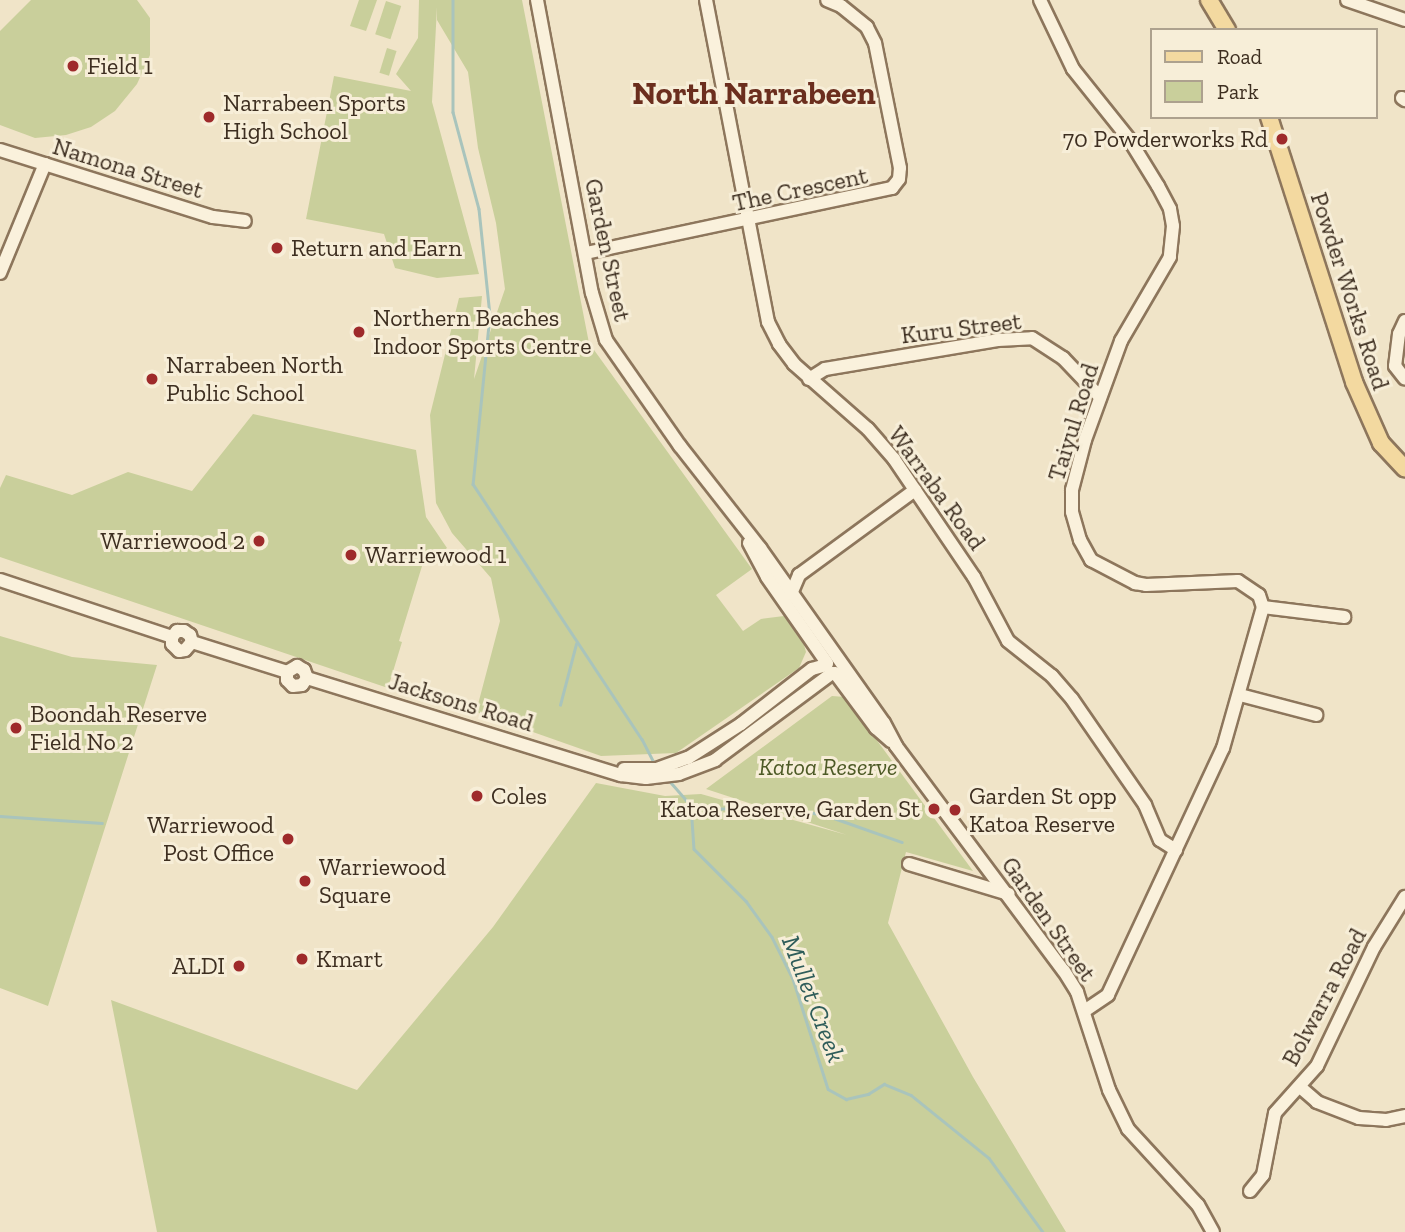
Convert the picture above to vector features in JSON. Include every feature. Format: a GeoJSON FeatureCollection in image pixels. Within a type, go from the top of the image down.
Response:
{"type":"FeatureCollection","features":[{"type":"Feature","properties":{"kind":"main road"},"geometry":{"type":"LineString","coordinates":[[1209,0],[1226,28]]}},
{"type":"Feature","properties":{"kind":"main road","name":"Powder Works Road"},"geometry":{"type":"LineString","coordinates":[[1270,119],[1332,320],[1358,392],[1381,443],[1405,469]]}},
{"type":"Feature","properties":{"kind":"street","name":"Garden Street"},"geometry":{"type":"LineString","coordinates":[[537,0],[598,319],[606,340],[731,513],[760,548],[791,594],[831,665]]}},
{"type":"Feature","properties":{"kind":"street","name":"Warraba Road"},"geometry":{"type":"LineString","coordinates":[[706,0],[768,322],[787,354],[809,379],[868,429],[915,490],[974,577],[1008,640],[1052,676],[1072,699],[1145,805],[1160,840],[1177,850]]}},
{"type":"Feature","properties":{"kind":"street","name":"The Crescent"},"geometry":{"type":"LineString","coordinates":[[586,253],[747,222],[885,192],[892,188],[899,179],[900,168],[872,35],[849,12],[827,0]]}},
{"type":"Feature","properties":{"kind":"street","name":"Taiyul Road"},"geometry":{"type":"LineString","coordinates":[[1040,0],[1073,69],[1129,139],[1158,186],[1170,209],[1173,226],[1170,257],[1121,341],[1100,397],[1072,491],[1072,512],[1080,540],[1091,560],[1123,578],[1146,585],[1238,580],[1259,595],[1263,607]]}},
{"type":"Feature","properties":{"kind":"street"},"geometry":{"type":"LineString","coordinates":[[1347,0],[1405,20]]}},
{"type":"Feature","properties":{"kind":"street","name":"Namona Street"},"geometry":{"type":"LineString","coordinates":[[0,150],[213,217],[245,221]]}},
{"type":"Feature","properties":{"kind":"street"},"geometry":{"type":"LineString","coordinates":[[0,272],[45,164]]}},
{"type":"Feature","properties":{"kind":"street"},"geometry":{"type":"LineString","coordinates":[[1405,321],[1399,334],[1395,366],[1405,379]]}},
{"type":"Feature","properties":{"kind":"street","name":"Kuru Street"},"geometry":{"type":"LineString","coordinates":[[809,379],[825,369],[998,340],[1032,338],[1063,358],[1100,397]]}},
{"type":"Feature","properties":{"kind":"street"},"geometry":{"type":"LineString","coordinates":[[791,594],[799,575],[915,490]]}},
{"type":"Feature","properties":{"kind":"street","name":"Garden Street"},"geometry":{"type":"LineString","coordinates":[[731,513],[767,577],[876,728],[896,746],[1064,971],[1084,1011],[1109,1090],[1128,1129],[1198,1205],[1213,1232]]}},
{"type":"Feature","properties":{"kind":"street"},"geometry":{"type":"LineString","coordinates":[[777,574],[799,575]]}},
{"type":"Feature","properties":{"kind":"street","name":"Jacksons Road"},"geometry":{"type":"LineString","coordinates":[[0,580],[172,637],[173,647],[178,651],[186,650],[192,642],[287,672],[297,666],[304,670],[307,678],[603,769],[645,774],[715,760],[831,665]]}},
{"type":"Feature","properties":{"kind":"street"},"geometry":{"type":"LineString","coordinates":[[1084,1011],[1108,995],[1223,748],[1263,607],[1344,617]]}},
{"type":"Feature","properties":{"kind":"street","name":"Jacksons Road"},"geometry":{"type":"LineString","coordinates":[[675,770],[812,669],[831,665]]}},
{"type":"Feature","properties":{"kind":"street"},"geometry":{"type":"LineString","coordinates":[[1240,695],[1316,715]]}},
{"type":"Feature","properties":{"kind":"street"},"geometry":{"type":"LineString","coordinates":[[909,864],[1009,894]]}},
{"type":"Feature","properties":{"kind":"street","name":"Bolwarra Road"},"geometry":{"type":"LineString","coordinates":[[1250,1191],[1263,1175],[1275,1112],[1317,1066],[1374,947],[1405,897]]}},
{"type":"Feature","properties":{"kind":"street"},"geometry":{"type":"LineString","coordinates":[[1300,1087],[1317,1102],[1359,1118],[1386,1120],[1405,1116]]}},
{"type":"Feature","properties":{"kind":"green space","name":"Field 1"},"geometry":{"type":"Polygon","coordinates":[[[31,0],[137,0],[150,18],[150,55],[137,84],[115,111],[91,127],[66,135],[35,138],[0,125],[0,31],[31,0]]]}},
{"type":"Feature","properties":{"kind":"green space"},"geometry":{"type":"Polygon","coordinates":[[[359,0],[377,0],[366,31],[350,26],[359,0]]]}},
{"type":"Feature","properties":{"kind":"green space"},"geometry":{"type":"Polygon","coordinates":[[[419,0],[522,0],[589,343],[752,569],[716,595],[743,631],[761,619],[784,616],[804,645],[806,652],[799,668],[676,753],[601,756],[476,712],[500,621],[491,578],[452,533],[436,503],[430,415],[459,298],[482,296],[474,379],[505,289],[496,223],[478,148],[468,72],[437,20],[437,7],[432,102],[479,274],[437,278],[395,268],[384,234],[306,219],[334,76],[411,91],[396,74],[418,38],[419,0]]]}},
{"type":"Feature","properties":{"kind":"green space"},"geometry":{"type":"Polygon","coordinates":[[[386,1],[401,6],[390,39],[375,34],[386,1]]]}},
{"type":"Feature","properties":{"kind":"green space"},"geometry":{"type":"Polygon","coordinates":[[[387,48],[397,51],[389,76],[379,73],[387,48]]]}},
{"type":"Feature","properties":{"kind":"green space"},"geometry":{"type":"Polygon","coordinates":[[[253,414],[416,450],[426,517],[447,548],[437,556],[426,553],[399,641],[402,642],[388,688],[0,557],[0,488],[6,475],[72,495],[128,472],[192,491],[253,414]]]}},
{"type":"Feature","properties":{"kind":"green space"},"geometry":{"type":"Polygon","coordinates":[[[0,636],[72,657],[157,665],[48,1006],[0,988],[0,636]]]}},
{"type":"Feature","properties":{"kind":"green space","name":"Katoa Reserve"},"geometry":{"type":"Polygon","coordinates":[[[832,696],[845,697],[973,871],[906,852],[888,923],[973,1077],[1066,1232],[157,1232],[111,1000],[357,1090],[493,927],[596,783],[665,796],[701,794],[847,835],[706,789],[832,696]]]}},
{"type":"Feature","properties":{"kind":"waterway"},"geometry":{"type":"LineString","coordinates":[[453,0],[453,112],[479,209],[490,315],[473,484],[642,739],[655,764]]}},
{"type":"Feature","properties":{"kind":"waterway"},"geometry":{"type":"LineString","coordinates":[[560,705],[576,644]]}},
{"type":"Feature","properties":{"kind":"waterway","name":"Mullet Creek"},"geometry":{"type":"LineString","coordinates":[[668,779],[691,805],[694,849],[746,901],[772,937],[793,979],[828,1089],[846,1099],[868,1094],[884,1084],[911,1095],[989,1158],[1043,1232]]}},
{"type":"Feature","properties":{"kind":"waterway"},"geometry":{"type":"LineString","coordinates":[[691,805],[715,809],[779,805],[831,817],[902,842]]}},
{"type":"Feature","properties":{"kind":"waterway"},"geometry":{"type":"LineString","coordinates":[[0,816],[102,823]]}},
{"type":"Feature","properties":{"kind":"place","name":"Field 1"},"geometry":{"type":"Point","coordinates":[73,66]}},
{"type":"Feature","properties":{"kind":"place","name":"Narrabeen Sports High School"},"geometry":{"type":"Point","coordinates":[209,117]}},
{"type":"Feature","properties":{"kind":"place","name":"70 Powderworks Rd"},"geometry":{"type":"Point","coordinates":[1282,139]}},
{"type":"Feature","properties":{"kind":"place","name":"Return and Earn"},"geometry":{"type":"Point","coordinates":[277,248]}},
{"type":"Feature","properties":{"kind":"place","name":"Northern Beaches Indoor Sports Centre"},"geometry":{"type":"Point","coordinates":[359,332]}},
{"type":"Feature","properties":{"kind":"place","name":"Narrabeen North Public School"},"geometry":{"type":"Point","coordinates":[152,379]}},
{"type":"Feature","properties":{"kind":"place","name":"Warriewood 2"},"geometry":{"type":"Point","coordinates":[259,541]}},
{"type":"Feature","properties":{"kind":"place","name":"Warriewood 1"},"geometry":{"type":"Point","coordinates":[351,555]}},
{"type":"Feature","properties":{"kind":"place","name":"Boondah Reserve Field No 2"},"geometry":{"type":"Point","coordinates":[16,728]}},
{"type":"Feature","properties":{"kind":"place","name":"Coles"},"geometry":{"type":"Point","coordinates":[477,796]}},
{"type":"Feature","properties":{"kind":"place","name":"Katoa Reserve, Garden St"},"geometry":{"type":"Point","coordinates":[934,809]}},
{"type":"Feature","properties":{"kind":"place","name":"Garden St opp Katoa Reserve"},"geometry":{"type":"Point","coordinates":[955,810]}},
{"type":"Feature","properties":{"kind":"place","name":"Warriewood Post Office"},"geometry":{"type":"Point","coordinates":[288,839]}},
{"type":"Feature","properties":{"kind":"place","name":"Warriewood Square"},"geometry":{"type":"Point","coordinates":[305,881]}},
{"type":"Feature","properties":{"kind":"place","name":"Kmart"},"geometry":{"type":"Point","coordinates":[302,959]}},
{"type":"Feature","properties":{"kind":"place","name":"ALDI"},"geometry":{"type":"Point","coordinates":[239,966]}},
{"type":"Feature","properties":{"kind":"district","name":"North Narrabeen"},"geometry":{"type":"Point","coordinates":[754,93]}}]}
